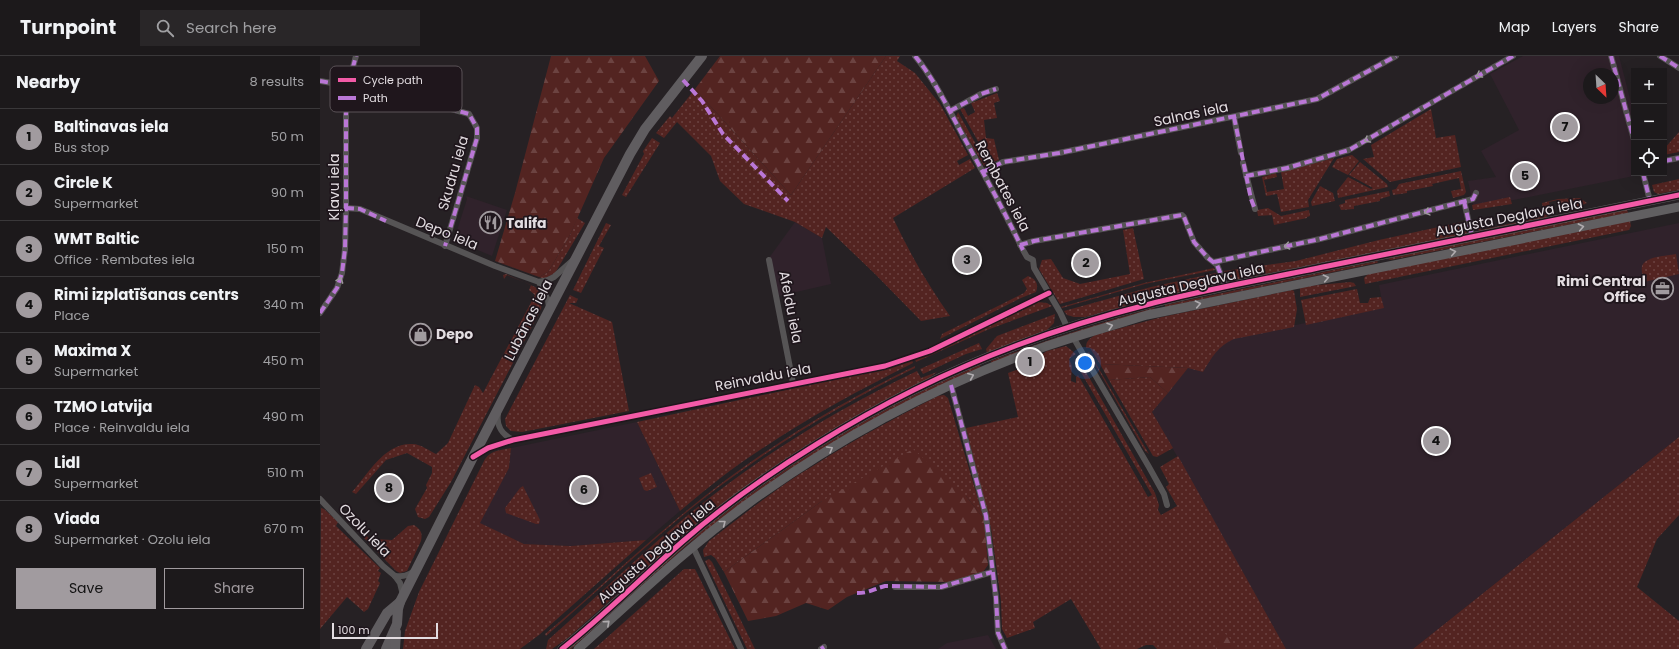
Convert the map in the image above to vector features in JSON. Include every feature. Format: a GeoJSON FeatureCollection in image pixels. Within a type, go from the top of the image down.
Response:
{"type":"FeatureCollection","features":[{"type":"Feature","properties":{"kind":"main road","name":"Lubānas iela"},"geometry":{"type":"LineString","coordinates":[[386,649],[400,602],[499,406],[630,154],[645,129],[702,56]]}},
{"type":"Feature","properties":{"kind":"main road","name":"Augusta Deglava iela"},"geometry":{"type":"LineString","coordinates":[[562,649],[691,534],[735,500],[818,443],[885,405],[953,372],[1026,342],[1067,327],[1158,302],[1472,236],[1679,195]]}},
{"type":"Feature","properties":{"kind":"main road","name":"Augusta Deglava iela"},"geometry":{"type":"LineString","coordinates":[[578,649],[693,547],[746,506],[823,453],[898,411],[951,385],[1012,359],[1073,337],[1160,312],[1679,207]]}},
{"type":"Feature","properties":{"kind":"main road"},"geometry":{"type":"LineString","coordinates":[[1158,302],[1160,312]]}},
{"type":"Feature","properties":{"kind":"main road"},"geometry":{"type":"LineString","coordinates":[[366,649],[387,612],[400,602]]}},
{"type":"Feature","properties":{"kind":"main road","name":"Lubānas iela"},"geometry":{"type":"LineString","coordinates":[[373,649],[381,631],[393,623]]}},
{"type":"Feature","properties":{"kind":"main road","name":"Lubānas iela"},"geometry":{"type":"LineString","coordinates":[[380,649],[387,630],[393,623]]}},
{"type":"Feature","properties":{"kind":"main road"},"geometry":{"type":"LineString","coordinates":[[393,623],[395,649]]}},
{"type":"Feature","properties":{"kind":"street","name":"Kļavu iela"},"geometry":{"type":"LineString","coordinates":[[353,66],[356,56]]}},
{"type":"Feature","properties":{"kind":"street","name":"Rembates iela"},"geometry":{"type":"LineString","coordinates":[[915,56],[950,111],[1020,245],[1027,257],[1033,260],[1034,268],[1067,327]]}},
{"type":"Feature","properties":{"kind":"street","name":"Salnas iela"},"geometry":{"type":"LineString","coordinates":[[982,172],[1002,162],[1059,153],[1317,99],[1396,56]]}},
{"type":"Feature","properties":{"kind":"street"},"geometry":{"type":"LineString","coordinates":[[1246,176],[1287,168],[1349,150],[1513,56]]}},
{"type":"Feature","properties":{"kind":"street"},"geometry":{"type":"LineString","coordinates":[[1611,56],[1631,129]]}},
{"type":"Feature","properties":{"kind":"street"},"geometry":{"type":"LineString","coordinates":[[1660,56],[1679,68]]}},
{"type":"Feature","properties":{"kind":"street","name":"Skudru iela"},"geometry":{"type":"LineString","coordinates":[[320,82],[330,83]]}},
{"type":"Feature","properties":{"kind":"street"},"geometry":{"type":"LineString","coordinates":[[950,111],[981,94],[996,89]]}},
{"type":"Feature","properties":{"kind":"street","name":"Kļavu iela"},"geometry":{"type":"LineString","coordinates":[[320,314],[337,288],[342,273],[345,249],[346,112]]}},
{"type":"Feature","properties":{"kind":"street","name":"Skudru iela"},"geometry":{"type":"LineString","coordinates":[[445,246],[477,138],[477,128],[474,121],[469,114],[462,112]]}},
{"type":"Feature","properties":{"kind":"street"},"geometry":{"type":"LineString","coordinates":[[1234,117],[1241,153]]}},
{"type":"Feature","properties":{"kind":"street"},"geometry":{"type":"LineString","coordinates":[[1231,140],[1238,138]]}},
{"type":"Feature","properties":{"kind":"street"},"geometry":{"type":"LineString","coordinates":[[1667,160],[1679,158]]}},
{"type":"Feature","properties":{"kind":"street"},"geometry":{"type":"LineString","coordinates":[[1243,163],[1255,209]]}},
{"type":"Feature","properties":{"kind":"street"},"geometry":{"type":"LineString","coordinates":[[1644,176],[1650,201]]}},
{"type":"Feature","properties":{"kind":"street"},"geometry":{"type":"LineString","coordinates":[[1214,262],[1341,234],[1473,199],[1476,193]]}},
{"type":"Feature","properties":{"kind":"street"},"geometry":{"type":"LineString","coordinates":[[1464,201],[1472,236]]}},
{"type":"Feature","properties":{"kind":"street","name":"Depo iela"},"geometry":{"type":"LineString","coordinates":[[346,208],[360,210],[445,246],[538,282]]}},
{"type":"Feature","properties":{"kind":"street"},"geometry":{"type":"LineString","coordinates":[[1020,245],[1031,241],[1182,215],[1194,242],[1220,270],[1226,287]]}},
{"type":"Feature","properties":{"kind":"street"},"geometry":{"type":"LineString","coordinates":[[549,309],[548,300],[538,282],[554,277],[575,258]]}},
{"type":"Feature","properties":{"kind":"street","name":"Afeldu iela"},"geometry":{"type":"LineString","coordinates":[[769,260],[793,383]]}},
{"type":"Feature","properties":{"kind":"street","name":"Reinvaldu iela"},"geometry":{"type":"LineString","coordinates":[[473,457],[488,448],[513,440],[793,383],[864,371],[906,360],[930,351],[1048,293]]}},
{"type":"Feature","properties":{"kind":"street"},"geometry":{"type":"LineString","coordinates":[[1073,337],[1153,474],[1164,494],[1167,505]]}},
{"type":"Feature","properties":{"kind":"street"},"geometry":{"type":"LineString","coordinates":[[951,385],[986,516],[996,598],[998,633],[1005,649]]}},
{"type":"Feature","properties":{"kind":"street"},"geometry":{"type":"LineString","coordinates":[[499,406],[497,420],[506,436],[513,440]]}},
{"type":"Feature","properties":{"kind":"street","name":"Ozolu iela"},"geometry":{"type":"LineString","coordinates":[[321,502],[383,566],[395,576],[400,583],[400,602]]}},
{"type":"Feature","properties":{"kind":"street"},"geometry":{"type":"LineString","coordinates":[[693,547],[741,649]]}},
{"type":"Feature","properties":{"kind":"street","name":"Ozolu iela"},"geometry":{"type":"LineString","coordinates":[[395,576],[402,577],[408,575],[418,568]]}},
{"type":"Feature","properties":{"kind":"street"},"geometry":{"type":"LineString","coordinates":[[895,587],[941,587],[992,572]]}},
{"type":"Feature","properties":{"kind":"shaded area"},"geometry":{"type":"Polygon","coordinates":[[[1523,56],[1619,56],[1631,102],[1631,176],[1634,176],[1474,208],[1468,181],[1496,177],[1481,151],[1519,130],[1490,74],[1523,56]]]}},
{"type":"Feature","properties":{"kind":"shaded area"},"geometry":{"type":"Polygon","coordinates":[[[466,196],[507,210],[492,256],[454,240],[467,199],[466,196]]]}},
{"type":"Feature","properties":{"kind":"shaded area"},"geometry":{"type":"Polygon","coordinates":[[[795,222],[822,238],[831,284],[779,296],[769,258],[795,222]]]}},
{"type":"Feature","properties":{"kind":"shaded area"},"geometry":{"type":"Polygon","coordinates":[[[1679,223],[1679,437],[1413,649],[1286,649],[1152,412],[1208,343],[1383,307],[1379,285],[1679,223]]]}},
{"type":"Feature","properties":{"kind":"shaded area"},"geometry":{"type":"Polygon","coordinates":[[[637,422],[680,511],[646,540],[571,546],[524,544],[479,523],[509,468],[511,448],[637,422]]]}},
{"type":"Feature","properties":{"kind":"shaded area"},"geometry":{"type":"Polygon","coordinates":[[[988,635],[996,649],[938,649],[947,643],[988,635]]]}},
{"type":"Feature","properties":{"kind":"green space"},"geometry":{"type":"Polygon","coordinates":[[[551,56],[645,56],[659,81],[604,158],[570,235],[548,272],[539,277],[495,261],[515,193],[551,56]]]}},
{"type":"Feature","properties":{"kind":"green space"},"geometry":{"type":"Polygon","coordinates":[[[720,56],[886,56],[791,195],[695,89],[720,56]]]}},
{"type":"Feature","properties":{"kind":"green space"},"geometry":{"type":"Polygon","coordinates":[[[886,56],[900,56],[897,61],[915,73],[940,104],[968,155],[957,161],[959,165],[970,159],[975,168],[893,218],[919,268],[950,316],[921,321],[826,227],[822,238],[795,222],[744,204],[720,181],[711,156],[677,122],[664,138],[656,133],[670,116],[672,118],[695,89],[791,195],[886,56]]]}},
{"type":"Feature","properties":{"kind":"green space"},"geometry":{"type":"Polygon","coordinates":[[[997,93],[1000,101],[994,103],[997,118],[984,120],[986,138],[994,139],[999,160],[990,163],[960,109],[964,108],[968,116],[975,112],[971,103],[997,93]]]}},
{"type":"Feature","properties":{"kind":"green space"},"geometry":{"type":"Polygon","coordinates":[[[1431,109],[1436,138],[1455,135],[1461,167],[1390,182],[1363,159],[1374,157],[1371,145],[1431,109]]]}},
{"type":"Feature","properties":{"kind":"green space"},"geometry":{"type":"Polygon","coordinates":[[[958,112],[988,166],[984,166],[956,117],[958,112]]]}},
{"type":"Feature","properties":{"kind":"green space"},"geometry":{"type":"Polygon","coordinates":[[[1679,132],[1679,152],[1667,154],[1667,146],[1679,132]]]}},
{"type":"Feature","properties":{"kind":"green space"},"geometry":{"type":"Polygon","coordinates":[[[652,138],[660,143],[626,197],[622,195],[644,154],[643,151],[652,138]]]}},
{"type":"Feature","properties":{"kind":"green space"},"geometry":{"type":"Polygon","coordinates":[[[1352,155],[1359,161],[1348,175],[1332,167],[1337,159],[1352,155]]]}},
{"type":"Feature","properties":{"kind":"green space"},"geometry":{"type":"Polygon","coordinates":[[[1334,158],[1308,200],[1309,207],[1281,212],[1277,194],[1266,196],[1262,177],[1276,173],[1277,177],[1264,180],[1267,192],[1284,189],[1281,172],[1334,158]]]}},
{"type":"Feature","properties":{"kind":"green space"},"geometry":{"type":"Polygon","coordinates":[[[1360,162],[1387,184],[1388,187],[1338,198],[1337,191],[1348,177],[1371,189],[1373,188],[1349,175],[1360,162]]]}},
{"type":"Feature","properties":{"kind":"green space"},"geometry":{"type":"Polygon","coordinates":[[[1461,171],[1466,192],[1464,195],[1453,198],[1451,191],[1461,189],[1459,178],[1432,184],[1433,186],[1407,191],[1407,193],[1393,195],[1392,190],[1396,189],[1399,184],[1461,171]]]}},
{"type":"Feature","properties":{"kind":"green space"},"geometry":{"type":"Polygon","coordinates":[[[1679,179],[1679,190],[1658,194],[1654,192],[1652,185],[1679,179]]]}},
{"type":"Feature","properties":{"kind":"green space"},"geometry":{"type":"Polygon","coordinates":[[[1320,186],[1333,193],[1335,201],[1312,206],[1311,202],[1320,186]]]}},
{"type":"Feature","properties":{"kind":"green space"},"geometry":{"type":"Polygon","coordinates":[[[1389,191],[1390,196],[1380,199],[1380,201],[1354,206],[1354,209],[1341,210],[1339,205],[1345,203],[1345,200],[1389,191]]]}},
{"type":"Feature","properties":{"kind":"green space"},"geometry":{"type":"Polygon","coordinates":[[[1510,197],[1512,204],[1473,210],[1472,205],[1510,197]]]}},
{"type":"Feature","properties":{"kind":"green space"},"geometry":{"type":"Polygon","coordinates":[[[1580,198],[1587,203],[1570,211],[1568,203],[1560,205],[1558,200],[1549,202],[1550,206],[1546,207],[1548,216],[1545,218],[1480,231],[1477,229],[1477,226],[1479,225],[1481,230],[1544,216],[1542,203],[1558,199],[1580,198]]]}},
{"type":"Feature","properties":{"kind":"green space"},"geometry":{"type":"Polygon","coordinates":[[[1268,208],[1281,216],[1309,210],[1310,216],[1307,218],[1274,225],[1272,215],[1258,216],[1257,210],[1268,208]]]}},
{"type":"Feature","properties":{"kind":"green space"},"geometry":{"type":"Polygon","coordinates":[[[1627,209],[1628,213],[1391,260],[1388,259],[1390,258],[1627,209]]]}},
{"type":"Feature","properties":{"kind":"green space"},"geometry":{"type":"Polygon","coordinates":[[[577,218],[585,223],[555,273],[544,279],[539,277],[548,272],[570,235],[577,218]]]}},
{"type":"Feature","properties":{"kind":"green space"},"geometry":{"type":"Polygon","coordinates":[[[1466,221],[1468,231],[1465,235],[1229,281],[1224,275],[1224,271],[1296,261],[1379,240],[1466,221]]]}},
{"type":"Feature","properties":{"kind":"green space"},"geometry":{"type":"Polygon","coordinates":[[[1630,221],[1631,226],[1629,230],[1365,284],[1364,278],[1369,273],[1630,221]]]}},
{"type":"Feature","properties":{"kind":"green space"},"geometry":{"type":"Polygon","coordinates":[[[606,223],[611,225],[599,246],[604,248],[581,293],[573,290],[606,223]]]}},
{"type":"Feature","properties":{"kind":"green space"},"geometry":{"type":"Polygon","coordinates":[[[1133,228],[1144,279],[1060,304],[1039,269],[1042,260],[1051,259],[1063,278],[1080,284],[1130,274],[1123,230],[1133,228]]]}},
{"type":"Feature","properties":{"kind":"green space"},"geometry":{"type":"Polygon","coordinates":[[[1676,254],[1679,274],[1644,282],[1642,266],[1644,263],[1652,258],[1676,254]]]}},
{"type":"Feature","properties":{"kind":"green space"},"geometry":{"type":"Polygon","coordinates":[[[1377,261],[1377,263],[1165,307],[1165,305],[1377,261]]]}},
{"type":"Feature","properties":{"kind":"green space"},"geometry":{"type":"Polygon","coordinates":[[[1214,268],[1215,270],[1145,284],[1062,308],[1061,307],[1144,283],[1214,268]]]}},
{"type":"Feature","properties":{"kind":"green space"},"geometry":{"type":"Polygon","coordinates":[[[1216,273],[1218,275],[1218,281],[1212,286],[1145,301],[1085,317],[1074,317],[1067,315],[1064,311],[1151,287],[1216,273]]]}},
{"type":"Feature","properties":{"kind":"green space"},"geometry":{"type":"Polygon","coordinates":[[[506,274],[524,282],[507,275],[504,279],[503,275],[506,274]]]}},
{"type":"Feature","properties":{"kind":"green space"},"geometry":{"type":"Polygon","coordinates":[[[1028,276],[1036,282],[1036,292],[1021,298],[940,339],[942,334],[1024,293],[1027,289],[1022,280],[1028,276]]]}},
{"type":"Feature","properties":{"kind":"green space"},"geometry":{"type":"Polygon","coordinates":[[[1350,282],[1354,283],[1356,286],[1300,297],[1300,288],[1350,282]]]}},
{"type":"Feature","properties":{"kind":"green space"},"geometry":{"type":"Polygon","coordinates":[[[531,285],[539,290],[540,289],[543,296],[541,309],[451,482],[429,517],[425,519],[418,517],[415,509],[427,488],[426,485],[432,473],[432,467],[407,453],[386,460],[356,494],[352,492],[378,460],[394,448],[403,445],[416,444],[436,454],[448,443],[475,385],[479,387],[483,393],[535,295],[529,290],[531,285]]]}},
{"type":"Feature","properties":{"kind":"green space"},"geometry":{"type":"Polygon","coordinates":[[[1357,289],[1360,303],[1368,303],[1370,298],[1381,297],[1384,308],[1306,325],[1301,300],[1357,289]]]}},
{"type":"Feature","properties":{"kind":"green space"},"geometry":{"type":"Polygon","coordinates":[[[1292,290],[1294,291],[1297,309],[1294,327],[1234,339],[1220,349],[1203,372],[1188,368],[1100,364],[1090,348],[1086,348],[1088,340],[1095,335],[1162,317],[1292,290]]]}},
{"type":"Feature","properties":{"kind":"green space"},"geometry":{"type":"Polygon","coordinates":[[[570,295],[578,299],[576,303],[569,303],[612,322],[629,411],[522,432],[511,431],[506,426],[505,419],[570,295]]]}},
{"type":"Feature","properties":{"kind":"green space"},"geometry":{"type":"Polygon","coordinates":[[[1038,302],[1047,303],[1052,306],[987,330],[916,362],[915,359],[935,352],[1038,302]]]}},
{"type":"Feature","properties":{"kind":"green space"},"geometry":{"type":"Polygon","coordinates":[[[1153,308],[1155,309],[992,364],[991,361],[1031,346],[1153,308]]]}},
{"type":"Feature","properties":{"kind":"green space"},"geometry":{"type":"Polygon","coordinates":[[[1055,314],[1054,323],[1046,331],[987,353],[986,349],[997,336],[1055,314]]]}},
{"type":"Feature","properties":{"kind":"green space"},"geometry":{"type":"Polygon","coordinates":[[[979,343],[982,349],[966,354],[923,374],[920,369],[979,343]]]}},
{"type":"Feature","properties":{"kind":"green space"},"geometry":{"type":"Polygon","coordinates":[[[1066,346],[1076,354],[1069,359],[1072,366],[1071,381],[1076,383],[1076,377],[1078,375],[1148,497],[1152,495],[1075,362],[1075,359],[1078,358],[1155,493],[1159,505],[1158,510],[1161,515],[1177,506],[1166,487],[1169,484],[1160,467],[1178,456],[1286,649],[1157,649],[1153,645],[1146,645],[1137,649],[1101,649],[1071,599],[1033,622],[1035,628],[1007,638],[1002,629],[1001,601],[991,528],[966,428],[1018,417],[1008,373],[1035,363],[1036,358],[1047,351],[1066,346]]]}},
{"type":"Feature","properties":{"kind":"green space"},"geometry":{"type":"Polygon","coordinates":[[[1089,352],[1149,454],[1145,451],[1089,352]]]}},
{"type":"Feature","properties":{"kind":"green space"},"geometry":{"type":"Polygon","coordinates":[[[912,360],[913,363],[797,426],[729,471],[680,511],[637,422],[880,370],[912,360]]]}},
{"type":"Feature","properties":{"kind":"green space"},"geometry":{"type":"Polygon","coordinates":[[[1100,364],[1188,368],[1168,393],[1150,377],[1109,380],[1100,364]]]}},
{"type":"Feature","properties":{"kind":"green space"},"geometry":{"type":"Polygon","coordinates":[[[980,365],[981,368],[892,410],[785,472],[688,544],[571,649],[568,649],[672,555],[756,490],[791,466],[865,421],[941,382],[980,365]]]}},
{"type":"Feature","properties":{"kind":"green space"},"geometry":{"type":"Polygon","coordinates":[[[915,366],[915,368],[863,395],[788,439],[716,489],[657,537],[546,636],[545,634],[657,536],[729,477],[819,417],[915,366]]]}},
{"type":"Feature","properties":{"kind":"green space"},"geometry":{"type":"Polygon","coordinates":[[[917,371],[921,378],[937,372],[926,380],[809,444],[771,469],[716,510],[636,577],[569,637],[552,649],[546,649],[548,640],[676,525],[732,481],[822,421],[917,371]]]}},
{"type":"Feature","properties":{"kind":"green space"},"geometry":{"type":"Polygon","coordinates":[[[1150,377],[1168,393],[1152,412],[1173,448],[1157,457],[1153,456],[1109,380],[1150,377]]]}},
{"type":"Feature","properties":{"kind":"green space"},"geometry":{"type":"Polygon","coordinates":[[[944,395],[948,398],[984,519],[966,496],[822,501],[724,572],[715,558],[711,555],[704,557],[703,550],[709,541],[786,483],[843,447],[938,396],[944,395]]]}},
{"type":"Feature","properties":{"kind":"green space"},"geometry":{"type":"Polygon","coordinates":[[[1679,437],[1679,515],[1657,539],[1637,587],[1679,621],[1679,649],[1413,649],[1679,437]]]}},
{"type":"Feature","properties":{"kind":"green space"},"geometry":{"type":"Polygon","coordinates":[[[511,448],[509,468],[480,523],[524,544],[571,546],[646,540],[539,635],[520,649],[403,649],[405,631],[419,592],[485,459],[493,452],[511,448]]]}},
{"type":"Feature","properties":{"kind":"green space"},"geometry":{"type":"Polygon","coordinates":[[[913,449],[966,496],[984,519],[988,565],[983,572],[949,582],[886,581],[847,597],[828,610],[806,603],[776,616],[748,621],[724,572],[822,501],[913,449]]]}},
{"type":"Feature","properties":{"kind":"green space"},"geometry":{"type":"Polygon","coordinates":[[[651,473],[657,487],[647,491],[644,490],[639,478],[651,473]]]}},
{"type":"Feature","properties":{"kind":"green space"},"geometry":{"type":"Polygon","coordinates":[[[523,486],[540,520],[539,524],[506,513],[505,508],[523,486]]]}},
{"type":"Feature","properties":{"kind":"green space"},"geometry":{"type":"Polygon","coordinates":[[[321,508],[338,522],[336,526],[380,568],[378,571],[381,573],[378,581],[380,583],[368,609],[364,612],[347,597],[320,629],[321,508]]]}},
{"type":"Feature","properties":{"kind":"green space"},"geometry":{"type":"Polygon","coordinates":[[[414,525],[418,528],[422,535],[421,541],[407,571],[400,573],[396,571],[364,538],[366,535],[371,541],[374,539],[392,540],[408,526],[414,525]]]}},
{"type":"Feature","properties":{"kind":"green space"},"geometry":{"type":"Polygon","coordinates":[[[709,559],[712,562],[755,649],[747,649],[705,561],[709,559]]]}},
{"type":"Feature","properties":{"kind":"green space"},"geometry":{"type":"Polygon","coordinates":[[[684,569],[695,569],[735,649],[594,649],[684,569]]]}},
{"type":"Feature","properties":{"kind":"green space"},"geometry":{"type":"Polygon","coordinates":[[[1221,632],[1229,637],[1235,649],[1216,649],[1215,639],[1221,632]]]}},
{"type":"Feature","properties":{"kind":"marked path"},"geometry":{"type":"LineString","coordinates":[[353,66],[356,56]]}},
{"type":"Feature","properties":{"kind":"marked path"},"geometry":{"type":"LineString","coordinates":[[915,56],[940,94],[1023,250]]}},
{"type":"Feature","properties":{"kind":"marked path"},"geometry":{"type":"LineString","coordinates":[[983,172],[1003,162],[1059,153],[1317,99],[1396,56]]}},
{"type":"Feature","properties":{"kind":"marked path"},"geometry":{"type":"LineString","coordinates":[[1246,176],[1287,168],[1349,150],[1513,56]]}},
{"type":"Feature","properties":{"kind":"marked path"},"geometry":{"type":"LineString","coordinates":[[1611,56],[1631,129]]}},
{"type":"Feature","properties":{"kind":"marked path"},"geometry":{"type":"LineString","coordinates":[[1660,56],[1679,68]]}},
{"type":"Feature","properties":{"kind":"marked path"},"geometry":{"type":"LineString","coordinates":[[683,80],[702,101],[723,134],[788,201]]}},
{"type":"Feature","properties":{"kind":"marked path"},"geometry":{"type":"LineString","coordinates":[[320,81],[330,83]]}},
{"type":"Feature","properties":{"kind":"marked path"},"geometry":{"type":"LineString","coordinates":[[950,111],[981,94],[996,89]]}},
{"type":"Feature","properties":{"kind":"marked path"},"geometry":{"type":"LineString","coordinates":[[320,313],[337,288],[342,273],[345,249],[346,112]]}},
{"type":"Feature","properties":{"kind":"marked path"},"geometry":{"type":"LineString","coordinates":[[445,246],[477,138],[477,128],[469,114],[462,112]]}},
{"type":"Feature","properties":{"kind":"marked path"},"geometry":{"type":"LineString","coordinates":[[1234,117],[1251,199],[1255,209]]}},
{"type":"Feature","properties":{"kind":"marked path"},"geometry":{"type":"LineString","coordinates":[[1667,160],[1679,158]]}},
{"type":"Feature","properties":{"kind":"marked path"},"geometry":{"type":"LineString","coordinates":[[1644,176],[1650,201]]}},
{"type":"Feature","properties":{"kind":"marked path"},"geometry":{"type":"LineString","coordinates":[[1214,262],[1320,239],[1473,199],[1476,193]]}},
{"type":"Feature","properties":{"kind":"marked path"},"geometry":{"type":"LineString","coordinates":[[1464,201],[1472,236]]}},
{"type":"Feature","properties":{"kind":"marked path"},"geometry":{"type":"LineString","coordinates":[[346,208],[360,209],[386,221]]}},
{"type":"Feature","properties":{"kind":"marked path"},"geometry":{"type":"LineString","coordinates":[[1020,245],[1034,241],[1182,215],[1194,242],[1208,258],[1217,265],[1226,287]]}},
{"type":"Feature","properties":{"kind":"marked path"},"geometry":{"type":"LineString","coordinates":[[951,385],[986,516],[996,598],[998,633],[1005,649]]}},
{"type":"Feature","properties":{"kind":"marked path"},"geometry":{"type":"LineString","coordinates":[[857,593],[868,592],[885,586],[941,587],[992,572]]}},
{"type":"Feature","properties":{"kind":"cycle path"},"geometry":{"type":"LineString","coordinates":[[562,649],[698,528],[731,502],[782,466],[855,421],[935,380],[976,362],[1060,330],[1169,299],[1679,195]]}},
{"type":"Feature","properties":{"kind":"cycle path"},"geometry":{"type":"LineString","coordinates":[[473,457],[488,448],[513,440],[885,366],[930,351],[1049,293]]}},
{"type":"Feature","properties":{"kind":"place","name":"Lidl"},"geometry":{"type":"Point","coordinates":[1565,127]}},
{"type":"Feature","properties":{"kind":"place","name":"Maxima X"},"geometry":{"type":"Point","coordinates":[1525,176]}},
{"type":"Feature","properties":{"kind":"place","name":"Talifa"},"geometry":{"type":"Point","coordinates":[490,223]}},
{"type":"Feature","properties":{"kind":"place","name":"WMT Baltic"},"geometry":{"type":"Point","coordinates":[967,260]}},
{"type":"Feature","properties":{"kind":"place","name":"Circle K"},"geometry":{"type":"Point","coordinates":[1086,263]}},
{"type":"Feature","properties":{"kind":"place","name":"Rimi Central Office"},"geometry":{"type":"Point","coordinates":[1662,289]}},
{"type":"Feature","properties":{"kind":"place","name":"Depo"},"geometry":{"type":"Point","coordinates":[421,334]}},
{"type":"Feature","properties":{"kind":"place","name":"Baltinavas iela"},"geometry":{"type":"Point","coordinates":[1030,362]}},
{"type":"Feature","properties":{"kind":"place","name":"Rimi izplatīšanas centrs"},"geometry":{"type":"Point","coordinates":[1436,441]}},
{"type":"Feature","properties":{"kind":"place","name":"Viada"},"geometry":{"type":"Point","coordinates":[389,488]}},
{"type":"Feature","properties":{"kind":"place","name":"TZMO Latvija"},"geometry":{"type":"Point","coordinates":[584,490]}}]}
